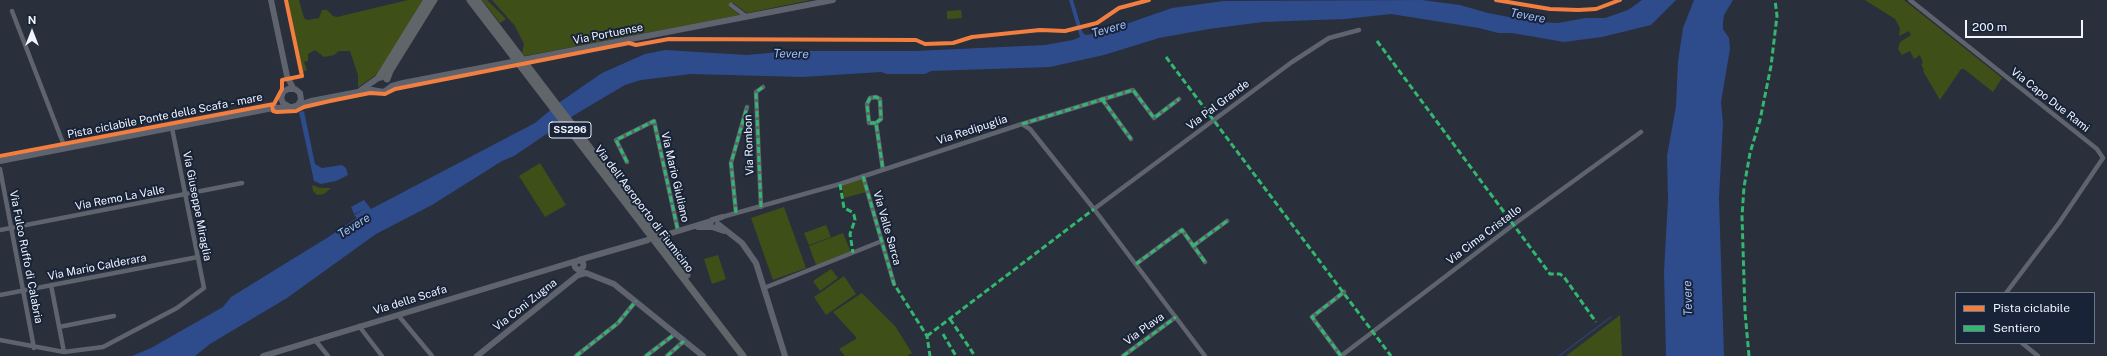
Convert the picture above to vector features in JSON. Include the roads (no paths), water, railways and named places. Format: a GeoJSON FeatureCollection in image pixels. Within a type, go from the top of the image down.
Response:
{"type":"FeatureCollection","features":[{"type":"Feature","properties":{"kind":"main road"},"geometry":{"type":"LineString","coordinates":[[376,80],[427,0]]}},
{"type":"Feature","properties":{"kind":"main road"},"geometry":{"type":"LineString","coordinates":[[388,80],[390,71],[434,0]]}},
{"type":"Feature","properties":{"kind":"main road","name":"Via dell'Aeroporto di Fiumicino"},"geometry":{"type":"LineString","coordinates":[[470,0],[748,356]]}},
{"type":"Feature","properties":{"kind":"main road","name":"Via dell'Aeroporto di Fiumicino"},"geometry":{"type":"LineString","coordinates":[[477,0],[743,356]]}},
{"type":"Feature","properties":{"kind":"street"},"geometry":{"type":"LineString","coordinates":[[272,0],[287,76],[293,88],[299,92],[301,97],[311,101]]}},
{"type":"Feature","properties":{"kind":"street","name":"Via Portuense"},"geometry":{"type":"LineString","coordinates":[[376,91],[384,92],[388,88],[403,83],[833,0]]}},
{"type":"Feature","properties":{"kind":"street","name":"Via Capo Due Rami"},"geometry":{"type":"LineString","coordinates":[[1910,0],[2097,149],[2105,157],[2059,223],[2007,292]]}},
{"type":"Feature","properties":{"kind":"street"},"geometry":{"type":"LineString","coordinates":[[731,5],[747,17]]}},
{"type":"Feature","properties":{"kind":"street"},"geometry":{"type":"LineString","coordinates":[[12,11],[65,148]]}},
{"type":"Feature","properties":{"kind":"street","name":"Via Pal Grande"},"geometry":{"type":"LineString","coordinates":[[1094,209],[1292,62],[1329,38],[1359,30]]}},
{"type":"Feature","properties":{"kind":"street"},"geometry":{"type":"LineString","coordinates":[[273,108],[279,105],[282,101],[287,76]]}},
{"type":"Feature","properties":{"kind":"street"},"geometry":{"type":"LineString","coordinates":[[0,161],[273,108],[290,107],[311,101],[358,92],[376,91],[376,80]]}},
{"type":"Feature","properties":{"kind":"street"},"geometry":{"type":"LineString","coordinates":[[358,92],[376,80]]}},
{"type":"Feature","properties":{"kind":"street","name":"Via Portuense"},"geometry":{"type":"LineString","coordinates":[[376,80],[388,80],[403,83]]}},
{"type":"Feature","properties":{"kind":"street"},"geometry":{"type":"LineString","coordinates":[[388,80],[388,88]]}},
{"type":"Feature","properties":{"kind":"street"},"geometry":{"type":"LineString","coordinates":[[285,90],[293,88]]}},
{"type":"Feature","properties":{"kind":"street","name":"Via Rombon"},"geometry":{"type":"LineString","coordinates":[[761,207],[756,92],[764,88]]}},
{"type":"Feature","properties":{"kind":"street"},"geometry":{"type":"LineString","coordinates":[[1022,124],[1133,90],[1154,118],[1179,99]]}},
{"type":"Feature","properties":{"kind":"street"},"geometry":{"type":"LineString","coordinates":[[298,105],[301,97]]}},
{"type":"Feature","properties":{"kind":"street"},"geometry":{"type":"LineString","coordinates":[[876,97],[880,99],[881,119],[876,123],[869,123],[867,104],[870,98],[876,97]]}},
{"type":"Feature","properties":{"kind":"street"},"geometry":{"type":"LineString","coordinates":[[1102,99],[1130,139]]}},
{"type":"Feature","properties":{"kind":"street"},"geometry":{"type":"LineString","coordinates":[[282,101],[285,105],[290,107]]}},
{"type":"Feature","properties":{"kind":"street"},"geometry":{"type":"LineString","coordinates":[[736,213],[731,163],[747,107]]}},
{"type":"Feature","properties":{"kind":"street","name":"Via Mario Giuliano"},"geometry":{"type":"LineString","coordinates":[[627,162],[616,140],[654,121],[678,231]]}},
{"type":"Feature","properties":{"kind":"street"},"geometry":{"type":"LineString","coordinates":[[876,123],[883,170]]}},
{"type":"Feature","properties":{"kind":"street","name":"Via Redipuglia"},"geometry":{"type":"LineString","coordinates":[[722,218],[883,170],[1022,124],[1030,129],[1094,209],[1205,356]]}},
{"type":"Feature","properties":{"kind":"street","name":"Via Giuseppe Miraglia"},"geometry":{"type":"LineString","coordinates":[[64,352],[103,347],[112,343],[177,308],[204,288],[172,128]]}},
{"type":"Feature","properties":{"kind":"street","name":"Via Cima Cristallo"},"geometry":{"type":"LineString","coordinates":[[1341,356],[1513,225],[1640,132]]}},
{"type":"Feature","properties":{"kind":"street","name":"Via Fulco Ruffo di Calabria"},"geometry":{"type":"LineString","coordinates":[[0,169],[34,348]]}},
{"type":"Feature","properties":{"kind":"street","name":"Via Valle Sarca"},"geometry":{"type":"LineString","coordinates":[[863,176],[894,284]]}},
{"type":"Feature","properties":{"kind":"street","name":"Via Remo La Valle"},"geometry":{"type":"LineString","coordinates":[[0,230],[242,183]]}},
{"type":"Feature","properties":{"kind":"street"},"geometry":{"type":"LineString","coordinates":[[662,236],[692,227],[714,224],[722,218]]}},
{"type":"Feature","properties":{"kind":"street"},"geometry":{"type":"LineString","coordinates":[[1193,246],[1227,221]]}},
{"type":"Feature","properties":{"kind":"street"},"geometry":{"type":"LineString","coordinates":[[714,224],[729,233],[748,249],[756,263],[785,356]]}},
{"type":"Feature","properties":{"kind":"street"},"geometry":{"type":"LineString","coordinates":[[1136,264],[1182,230],[1205,262]]}},
{"type":"Feature","properties":{"kind":"street"},"geometry":{"type":"LineString","coordinates":[[576,268],[580,269],[590,257],[648,240]]}},
{"type":"Feature","properties":{"kind":"street"},"geometry":{"type":"LineString","coordinates":[[764,288],[882,241]]}},
{"type":"Feature","properties":{"kind":"street","name":"Via Mario Calderara"},"geometry":{"type":"LineString","coordinates":[[0,295],[198,257]]}},
{"type":"Feature","properties":{"kind":"street","name":"Via della Scafa"},"geometry":{"type":"LineString","coordinates":[[263,356],[281,354],[315,340],[359,326],[590,257]]}},
{"type":"Feature","properties":{"kind":"street"},"geometry":{"type":"LineString","coordinates":[[578,275],[574,265],[577,260],[582,261],[586,272],[614,284],[703,356]]}},
{"type":"Feature","properties":{"kind":"street","name":"Via della Scafa"},"geometry":{"type":"LineString","coordinates":[[563,265],[576,268]]}},
{"type":"Feature","properties":{"kind":"street","name":"Via Coni Zugna"},"geometry":{"type":"LineString","coordinates":[[477,356],[578,275],[586,272]]}},
{"type":"Feature","properties":{"kind":"street"},"geometry":{"type":"LineString","coordinates":[[0,340],[34,348],[64,352],[51,285]]}},
{"type":"Feature","properties":{"kind":"street"},"geometry":{"type":"LineString","coordinates":[[1341,356],[1312,317],[1344,292]]}},
{"type":"Feature","properties":{"kind":"street"},"geometry":{"type":"LineString","coordinates":[[576,356],[618,323],[636,301]]}},
{"type":"Feature","properties":{"kind":"street"},"geometry":{"type":"LineString","coordinates":[[398,315],[432,356]]}},
{"type":"Feature","properties":{"kind":"street"},"geometry":{"type":"LineString","coordinates":[[59,327],[114,316]]}},
{"type":"Feature","properties":{"kind":"street","name":"Via Plava"},"geometry":{"type":"LineString","coordinates":[[1123,356],[1176,317]]}},
{"type":"Feature","properties":{"kind":"street"},"geometry":{"type":"LineString","coordinates":[[359,326],[382,356]]}},
{"type":"Feature","properties":{"kind":"street"},"geometry":{"type":"LineString","coordinates":[[646,356],[675,334]]}},
{"type":"Feature","properties":{"kind":"street"},"geometry":{"type":"LineString","coordinates":[[315,340],[328,356]]}},
{"type":"Feature","properties":{"kind":"street"},"geometry":{"type":"LineString","coordinates":[[667,356],[684,341]]}},
{"type":"Feature","properties":{"kind":"street"},"geometry":{"type":"LineString","coordinates":[[2023,344],[2038,356]]}},
{"type":"Feature","properties":{"kind":"water","name":"Tevere"},"geometry":{"type":"Polygon","coordinates":[[[1069,0],[1073,0],[1083,33],[1086,35],[1100,33],[1172,8],[1224,1],[1422,0],[1460,5],[1488,13],[1535,22],[1558,23],[1585,18],[1605,18],[1628,10],[1642,0],[1676,0],[1651,25],[1602,37],[1564,42],[1512,33],[1498,33],[1479,28],[1391,14],[1345,19],[1263,22],[1209,29],[1159,38],[1104,55],[1050,67],[931,71],[925,74],[887,74],[881,72],[803,77],[691,74],[641,80],[625,85],[576,114],[514,156],[502,161],[432,205],[376,234],[287,298],[210,344],[195,356],[132,356],[151,348],[223,307],[231,297],[330,236],[357,218],[354,215],[366,208],[354,214],[351,207],[364,200],[371,209],[535,123],[560,102],[602,73],[645,54],[665,50],[747,55],[790,51],[914,51],[1045,45],[1073,40],[1080,37],[1069,0]]]}},
{"type":"Feature","properties":{"kind":"water","name":"Tevere"},"geometry":{"type":"Polygon","coordinates":[[[1694,0],[1733,0],[1724,15],[1723,23],[1723,29],[1729,38],[1730,49],[1721,102],[1723,124],[1719,198],[1724,356],[1666,356],[1664,271],[1668,200],[1667,156],[1676,106],[1678,61],[1683,28],[1694,0]]]}},
{"type":"Feature","properties":{"kind":"water"},"geometry":{"type":"Polygon","coordinates":[[[304,111],[315,164],[322,168],[342,165],[346,168],[348,175],[336,181],[321,184],[314,181],[299,112],[304,111]]]}},
{"type":"Feature","properties":{"kind":"waterway"},"geometry":{"type":"LineString","coordinates":[[1559,356],[1611,317]]}}]}
